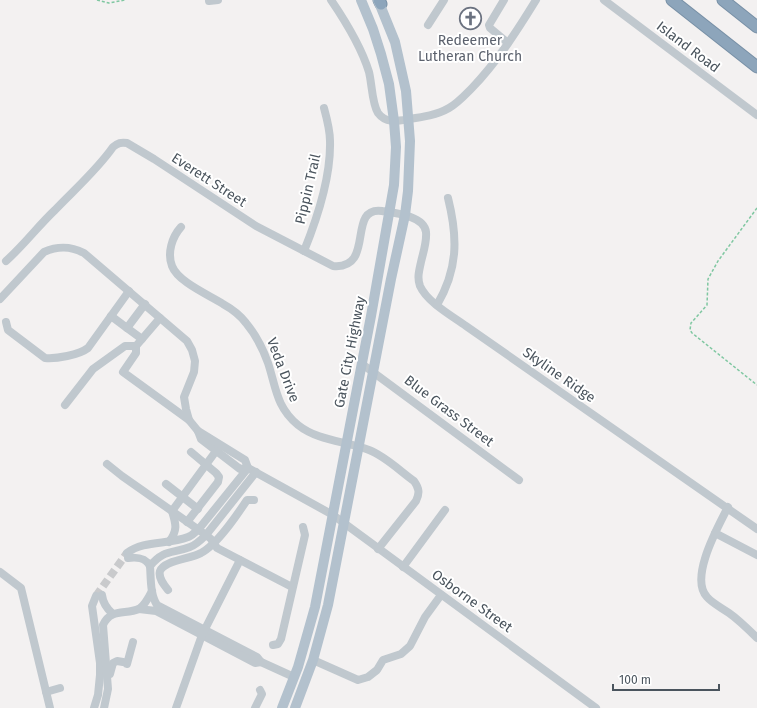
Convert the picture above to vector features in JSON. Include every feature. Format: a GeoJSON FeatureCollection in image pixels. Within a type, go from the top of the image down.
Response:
{"type":"FeatureCollection","features":[{"type":"Feature","properties":{"kind":"highway"},"geometry":{"type":"LineString","coordinates":[[672,0],[757,67]]}},
{"type":"Feature","properties":{"kind":"highway"},"geometry":{"type":"LineString","coordinates":[[723,0],[757,27]]}},
{"type":"Feature","properties":{"kind":"main road","name":"Gate City Highway"},"geometry":{"type":"LineString","coordinates":[[282,708],[294,677],[315,607],[390,212],[395,170],[394,121],[389,84],[373,29],[361,0]]}},
{"type":"Feature","properties":{"kind":"main road","name":"Gate City Highway"},"geometry":{"type":"LineString","coordinates":[[295,708],[313,660],[328,606],[405,215],[410,166],[409,119],[406,91],[400,60],[379,1]]}},
{"type":"Feature","properties":{"kind":"street"},"geometry":{"type":"LineString","coordinates":[[331,0],[352,33],[363,56],[369,72],[375,108],[378,114],[387,120],[394,121],[439,113],[459,101],[496,61],[534,1]]}},
{"type":"Feature","properties":{"kind":"street"},"geometry":{"type":"LineString","coordinates":[[428,25],[444,0]]}},
{"type":"Feature","properties":{"kind":"street"},"geometry":{"type":"LineString","coordinates":[[504,0],[489,25],[490,28],[508,43]]}},
{"type":"Feature","properties":{"kind":"street","name":"Island Road"},"geometry":{"type":"LineString","coordinates":[[604,0],[757,115]]}},
{"type":"Feature","properties":{"kind":"street","name":"Pippin Trail"},"geometry":{"type":"LineString","coordinates":[[304,251],[318,212],[328,170],[330,140],[324,108]]}},
{"type":"Feature","properties":{"kind":"street","name":"Everett Street"},"geometry":{"type":"LineString","coordinates":[[6,261],[20,248],[113,147],[122,142],[127,143],[256,226],[331,265],[338,266],[349,263],[356,254],[360,244],[361,227],[365,218],[375,211],[405,215]]}},
{"type":"Feature","properties":{"kind":"street"},"geometry":{"type":"LineString","coordinates":[[437,305],[449,282],[454,255],[455,228],[448,198]]}},
{"type":"Feature","properties":{"kind":"street","name":"Skyline Ridge"},"geometry":{"type":"LineString","coordinates":[[405,215],[419,221],[425,229],[426,238],[418,279],[424,293],[437,305],[757,529]]}},
{"type":"Feature","properties":{"kind":"street","name":"Veda Drive"},"geometry":{"type":"LineString","coordinates":[[181,227],[174,236],[170,253],[172,266],[175,272],[179,277],[225,304],[251,329],[263,350],[278,397],[284,410],[291,418],[308,432],[326,439],[367,449],[378,455],[414,481],[419,491],[416,501],[378,549]]}},
{"type":"Feature","properties":{"kind":"street"},"geometry":{"type":"LineString","coordinates":[[0,299],[44,252],[53,248],[63,247],[74,248],[84,253],[187,341],[192,350],[194,361],[194,372],[184,397],[190,420],[198,431],[201,439],[240,469],[248,468]]}},
{"type":"Feature","properties":{"kind":"street"},"geometry":{"type":"LineString","coordinates":[[6,322],[8,330],[45,358],[53,359],[84,351],[88,348],[130,291]]}},
{"type":"Feature","properties":{"kind":"street"},"geometry":{"type":"LineString","coordinates":[[127,328],[145,304]]}},
{"type":"Feature","properties":{"kind":"street"},"geometry":{"type":"LineString","coordinates":[[111,316],[142,339]]}},
{"type":"Feature","properties":{"kind":"street"},"geometry":{"type":"LineString","coordinates":[[160,318],[136,346],[136,353],[123,372],[190,420]]}},
{"type":"Feature","properties":{"kind":"street"},"geometry":{"type":"LineString","coordinates":[[65,405],[94,369],[125,346],[136,346]]}},
{"type":"Feature","properties":{"kind":"street","name":"Blue Grass Street"},"geometry":{"type":"LineString","coordinates":[[362,364],[519,480]]}},
{"type":"Feature","properties":{"kind":"street"},"geometry":{"type":"LineString","coordinates":[[198,431],[245,460],[248,468]]}},
{"type":"Feature","properties":{"kind":"street"},"geometry":{"type":"LineString","coordinates":[[170,542],[175,534],[176,527],[172,511],[216,451]]}},
{"type":"Feature","properties":{"kind":"street"},"geometry":{"type":"LineString","coordinates":[[187,522],[218,482],[219,477],[191,452]]}},
{"type":"Feature","properties":{"kind":"street"},"geometry":{"type":"LineString","coordinates":[[108,464],[122,476],[206,536],[217,548],[292,587]]}},
{"type":"Feature","properties":{"kind":"street"},"geometry":{"type":"LineString","coordinates":[[203,633],[157,605],[152,591],[150,566],[148,562],[140,558],[127,556],[138,546],[170,542],[189,537],[198,530],[248,468]]}},
{"type":"Feature","properties":{"kind":"street","name":"Osborne Street"},"geometry":{"type":"LineString","coordinates":[[248,468],[333,515],[596,708]]}},
{"type":"Feature","properties":{"kind":"street"},"geometry":{"type":"LineString","coordinates":[[150,566],[156,558],[162,554],[190,547],[206,536],[256,472]]}},
{"type":"Feature","properties":{"kind":"street"},"geometry":{"type":"LineString","coordinates":[[166,484],[198,509]]}},
{"type":"Feature","properties":{"kind":"street"},"geometry":{"type":"LineString","coordinates":[[168,590],[161,580],[160,571],[164,565],[174,561],[192,558],[203,552],[214,543],[247,500],[254,500]]}},
{"type":"Feature","properties":{"kind":"street"},"geometry":{"type":"LineString","coordinates":[[219,504],[237,514]]}},
{"type":"Feature","properties":{"kind":"street"},"geometry":{"type":"LineString","coordinates":[[728,508],[710,545],[701,578],[702,590],[710,600],[732,615],[757,638]]}},
{"type":"Feature","properties":{"kind":"street"},"geometry":{"type":"LineString","coordinates":[[403,567],[445,510]]}},
{"type":"Feature","properties":{"kind":"street"},"geometry":{"type":"LineString","coordinates":[[273,646],[278,644],[281,639],[305,535],[303,527]]}},
{"type":"Feature","properties":{"kind":"street"},"geometry":{"type":"LineString","coordinates":[[715,533],[757,555]]}},
{"type":"Feature","properties":{"kind":"street"},"geometry":{"type":"LineString","coordinates":[[176,708],[203,633],[240,560]]}},
{"type":"Feature","properties":{"kind":"street"},"geometry":{"type":"LineString","coordinates":[[0,572],[21,588],[50,708]]}},
{"type":"Feature","properties":{"kind":"street"},"geometry":{"type":"LineString","coordinates":[[139,608],[148,599],[152,591]]}},
{"type":"Feature","properties":{"kind":"street"},"geometry":{"type":"LineString","coordinates":[[105,676],[100,663],[92,606],[99,595],[106,608],[113,614]]}},
{"type":"Feature","properties":{"kind":"street"},"geometry":{"type":"LineString","coordinates":[[313,660],[358,680],[368,677],[373,674],[383,660],[402,654],[410,646],[425,617],[440,595]]}},
{"type":"Feature","properties":{"kind":"street"},"geometry":{"type":"LineString","coordinates":[[104,708],[107,697],[103,625],[105,621],[113,614],[139,608],[156,611],[257,657],[261,662],[294,677]]}},
{"type":"Feature","properties":{"kind":"street"},"geometry":{"type":"LineString","coordinates":[[94,708],[105,676],[113,663],[117,661],[125,663],[133,642]]}},
{"type":"Feature","properties":{"kind":"street"},"geometry":{"type":"LineString","coordinates":[[46,692],[60,688]]}},
{"type":"Feature","properties":{"kind":"street"},"geometry":{"type":"LineString","coordinates":[[255,708],[262,694],[260,690]]}},
{"type":"Feature","properties":{"kind":"street"},"geometry":{"type":"LineString","coordinates":[[98,695],[107,697]]}},
{"type":"Feature","properties":{"kind":"path"},"geometry":{"type":"LineString","coordinates":[[97,0],[109,3],[125,0]]}},
{"type":"Feature","properties":{"kind":"path"},"geometry":{"type":"LineString","coordinates":[[757,208],[714,267],[708,280],[707,305],[690,326],[692,334],[757,385]]}},
{"type":"Feature","properties":{"kind":"tunnel"},"geometry":{"type":"LineString","coordinates":[[96,596],[127,553]]}},
{"type":"Feature","properties":{"kind":"place","name":"Redeemer Lutheran Church"},"geometry":{"type":"Point","coordinates":[470,18]}}]}
